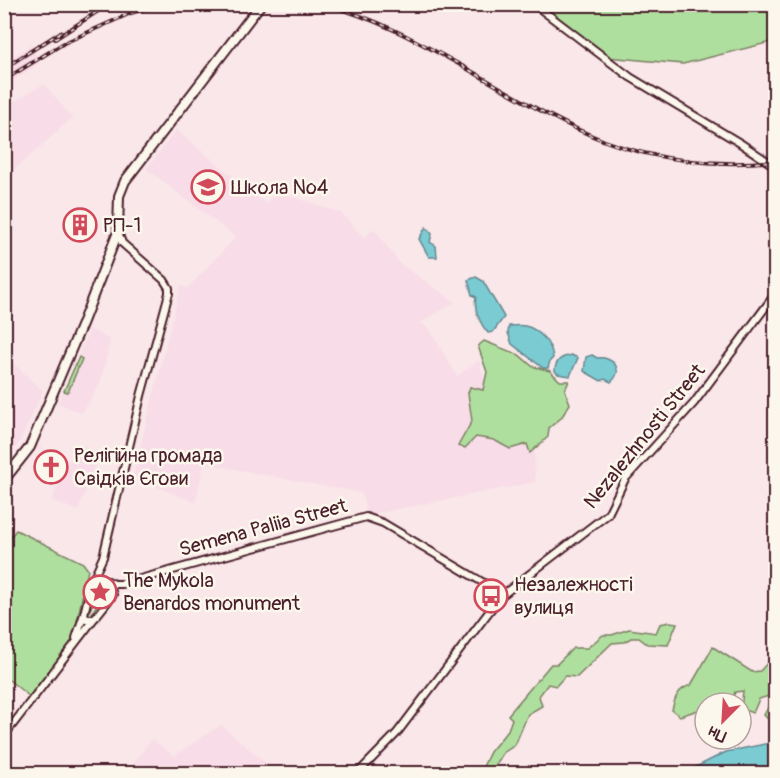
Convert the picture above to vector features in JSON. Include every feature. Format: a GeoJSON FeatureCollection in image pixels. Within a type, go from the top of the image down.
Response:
{"type":"FeatureCollection","features":[{"type":"Feature","properties":{"kind":"main road"},"geometry":{"type":"LineString","coordinates":[[4,480],[30,447],[118,232],[119,196],[128,176],[171,124],[261,4]]}},
{"type":"Feature","properties":{"kind":"street"},"geometry":{"type":"LineString","coordinates":[[534,4],[630,77],[776,167]]}},
{"type":"Feature","properties":{"kind":"street"},"geometry":{"type":"LineString","coordinates":[[75,642],[92,581],[103,557],[169,288],[162,278],[122,243],[118,232]]}},
{"type":"Feature","properties":{"kind":"street","name":"Nezalezhnosti Street"},"geometry":{"type":"LineString","coordinates":[[357,774],[397,733],[501,596],[608,513],[625,479],[694,402],[776,293]]}},
{"type":"Feature","properties":{"kind":"street","name":"Semena Paliia Street"},"geometry":{"type":"LineString","coordinates":[[122,584],[366,517],[383,523],[489,586],[501,596]]}},
{"type":"Feature","properties":{"kind":"street"},"geometry":{"type":"LineString","coordinates":[[98,567],[113,595]]}},
{"type":"Feature","properties":{"kind":"street"},"geometry":{"type":"LineString","coordinates":[[92,581],[106,580],[114,584],[122,584]]}},
{"type":"Feature","properties":{"kind":"street"},"geometry":{"type":"LineString","coordinates":[[4,736],[122,584]]}},
{"type":"Feature","properties":{"kind":"street"},"geometry":{"type":"LineString","coordinates":[[84,614],[87,619],[93,620]]}},
{"type":"Feature","properties":{"kind":"shaded area"},"geometry":{"type":"Polygon","coordinates":[[[31,45],[39,63],[5,86],[5,62],[31,45]]]}},
{"type":"Feature","properties":{"kind":"shaded area"},"geometry":{"type":"Polygon","coordinates":[[[44,84],[72,118],[5,178],[5,107],[44,84]]]}},
{"type":"Feature","properties":{"kind":"shaded area"},"geometry":{"type":"Polygon","coordinates":[[[176,130],[266,204],[278,192],[341,213],[364,238],[374,229],[400,264],[455,302],[420,323],[429,329],[457,376],[479,361],[487,389],[534,443],[535,482],[367,515],[362,493],[204,463],[195,502],[133,477],[181,286],[188,288],[236,237],[147,169],[176,130]]]}},
{"type":"Feature","properties":{"kind":"shaded area"},"geometry":{"type":"Polygon","coordinates":[[[90,329],[110,340],[100,384],[82,413],[58,403],[90,329]]]}},
{"type":"Feature","properties":{"kind":"shaded area"},"geometry":{"type":"Polygon","coordinates":[[[5,356],[43,391],[19,443],[5,462],[5,356]]]}},
{"type":"Feature","properties":{"kind":"shaded area"},"geometry":{"type":"Polygon","coordinates":[[[78,444],[99,453],[78,511],[52,500],[68,463],[37,446],[70,462],[78,444]]]}},
{"type":"Feature","properties":{"kind":"shaded area"},"geometry":{"type":"Polygon","coordinates":[[[221,725],[277,773],[134,774],[129,770],[152,739],[174,756],[221,725]]]}},
{"type":"Feature","properties":{"kind":"green space"},"geometry":{"type":"Polygon","coordinates":[[[540,5],[775,5],[775,41],[683,64],[607,57],[540,5]]]}},
{"type":"Feature","properties":{"kind":"green space"},"geometry":{"type":"Polygon","coordinates":[[[484,341],[519,355],[532,366],[550,371],[560,381],[569,381],[565,390],[570,404],[561,418],[549,428],[548,437],[530,453],[527,444],[510,449],[494,440],[476,437],[465,448],[458,446],[472,421],[468,393],[470,387],[483,390],[487,372],[478,346],[484,341]]]}},
{"type":"Feature","properties":{"kind":"green space"},"geometry":{"type":"Polygon","coordinates":[[[79,357],[82,359],[68,392],[64,391],[79,357]]]}},
{"type":"Feature","properties":{"kind":"green space"},"geometry":{"type":"Polygon","coordinates":[[[16,530],[83,563],[88,570],[73,640],[30,697],[5,677],[4,545],[16,530]]]}},
{"type":"Feature","properties":{"kind":"green space"},"geometry":{"type":"Polygon","coordinates":[[[99,584],[106,585],[107,598],[99,610],[89,618],[105,591],[99,588],[87,618],[93,588],[99,584]]]}},
{"type":"Feature","properties":{"kind":"green space"},"geometry":{"type":"Polygon","coordinates":[[[677,623],[668,645],[647,644],[639,638],[612,643],[577,677],[565,676],[556,686],[548,684],[539,696],[542,706],[528,714],[515,745],[503,753],[491,773],[480,773],[490,752],[508,730],[512,719],[508,715],[551,664],[557,664],[573,648],[587,648],[603,635],[612,635],[629,629],[656,633],[660,624],[677,623]]]}},
{"type":"Feature","properties":{"kind":"green space"},"geometry":{"type":"Polygon","coordinates":[[[713,647],[752,672],[760,671],[771,659],[775,662],[770,672],[775,674],[775,694],[759,699],[753,713],[753,691],[693,691],[693,712],[680,716],[672,710],[674,701],[683,689],[691,685],[713,647]]]}},
{"type":"Feature","properties":{"kind":"green space"},"geometry":{"type":"Polygon","coordinates":[[[775,694],[775,716],[770,721],[764,715],[775,694]]]}},
{"type":"Feature","properties":{"kind":"water"},"geometry":{"type":"Polygon","coordinates":[[[426,227],[432,234],[430,242],[436,246],[437,257],[429,257],[419,239],[426,227]]]}},
{"type":"Feature","properties":{"kind":"water"},"geometry":{"type":"Polygon","coordinates":[[[476,277],[483,281],[504,317],[493,332],[488,333],[477,312],[476,297],[472,295],[468,280],[476,277]]]}},
{"type":"Feature","properties":{"kind":"water"},"geometry":{"type":"Polygon","coordinates":[[[509,326],[530,328],[544,338],[553,358],[548,368],[543,368],[512,344],[508,333],[509,326]]]}},
{"type":"Feature","properties":{"kind":"water"},"geometry":{"type":"Polygon","coordinates":[[[571,355],[578,358],[570,376],[558,374],[555,367],[558,362],[571,355]]]}},
{"type":"Feature","properties":{"kind":"water"},"geometry":{"type":"Polygon","coordinates":[[[592,355],[608,359],[615,365],[617,373],[611,382],[605,379],[601,381],[584,371],[586,357],[592,355]]]}},
{"type":"Feature","properties":{"kind":"water"},"geometry":{"type":"Polygon","coordinates":[[[775,742],[775,773],[684,773],[726,752],[753,751],[753,746],[775,742]]]}},
{"type":"Feature","properties":{"kind":"railway"},"geometry":{"type":"LineString","coordinates":[[55,39],[109,4]]}},
{"type":"Feature","properties":{"kind":"railway"},"geometry":{"type":"LineString","coordinates":[[4,80],[64,43],[131,13],[160,4]]}},
{"type":"Feature","properties":{"kind":"railway"},"geometry":{"type":"LineString","coordinates":[[322,4],[361,16],[399,32],[554,118],[625,148],[667,158],[711,163],[776,161]]}},
{"type":"Feature","properties":{"kind":"railway"},"geometry":{"type":"LineString","coordinates":[[4,68],[61,32]]}},
{"type":"Feature","properties":{"kind":"place","name":"Школа №4"},"geometry":{"type":"Point","coordinates":[208,187]}},
{"type":"Feature","properties":{"kind":"place","name":"РП-1"},"geometry":{"type":"Point","coordinates":[80,225]}},
{"type":"Feature","properties":{"kind":"place","name":"Релігійна громада Свідків Єгови"},"geometry":{"type":"Point","coordinates":[51,467]}},
{"type":"Feature","properties":{"kind":"place","name":"The Mykola Benardos monument"},"geometry":{"type":"Point","coordinates":[100,592]}},
{"type":"Feature","properties":{"kind":"place","name":"Незалежності вулиця"},"geometry":{"type":"Point","coordinates":[491,596]}}]}
